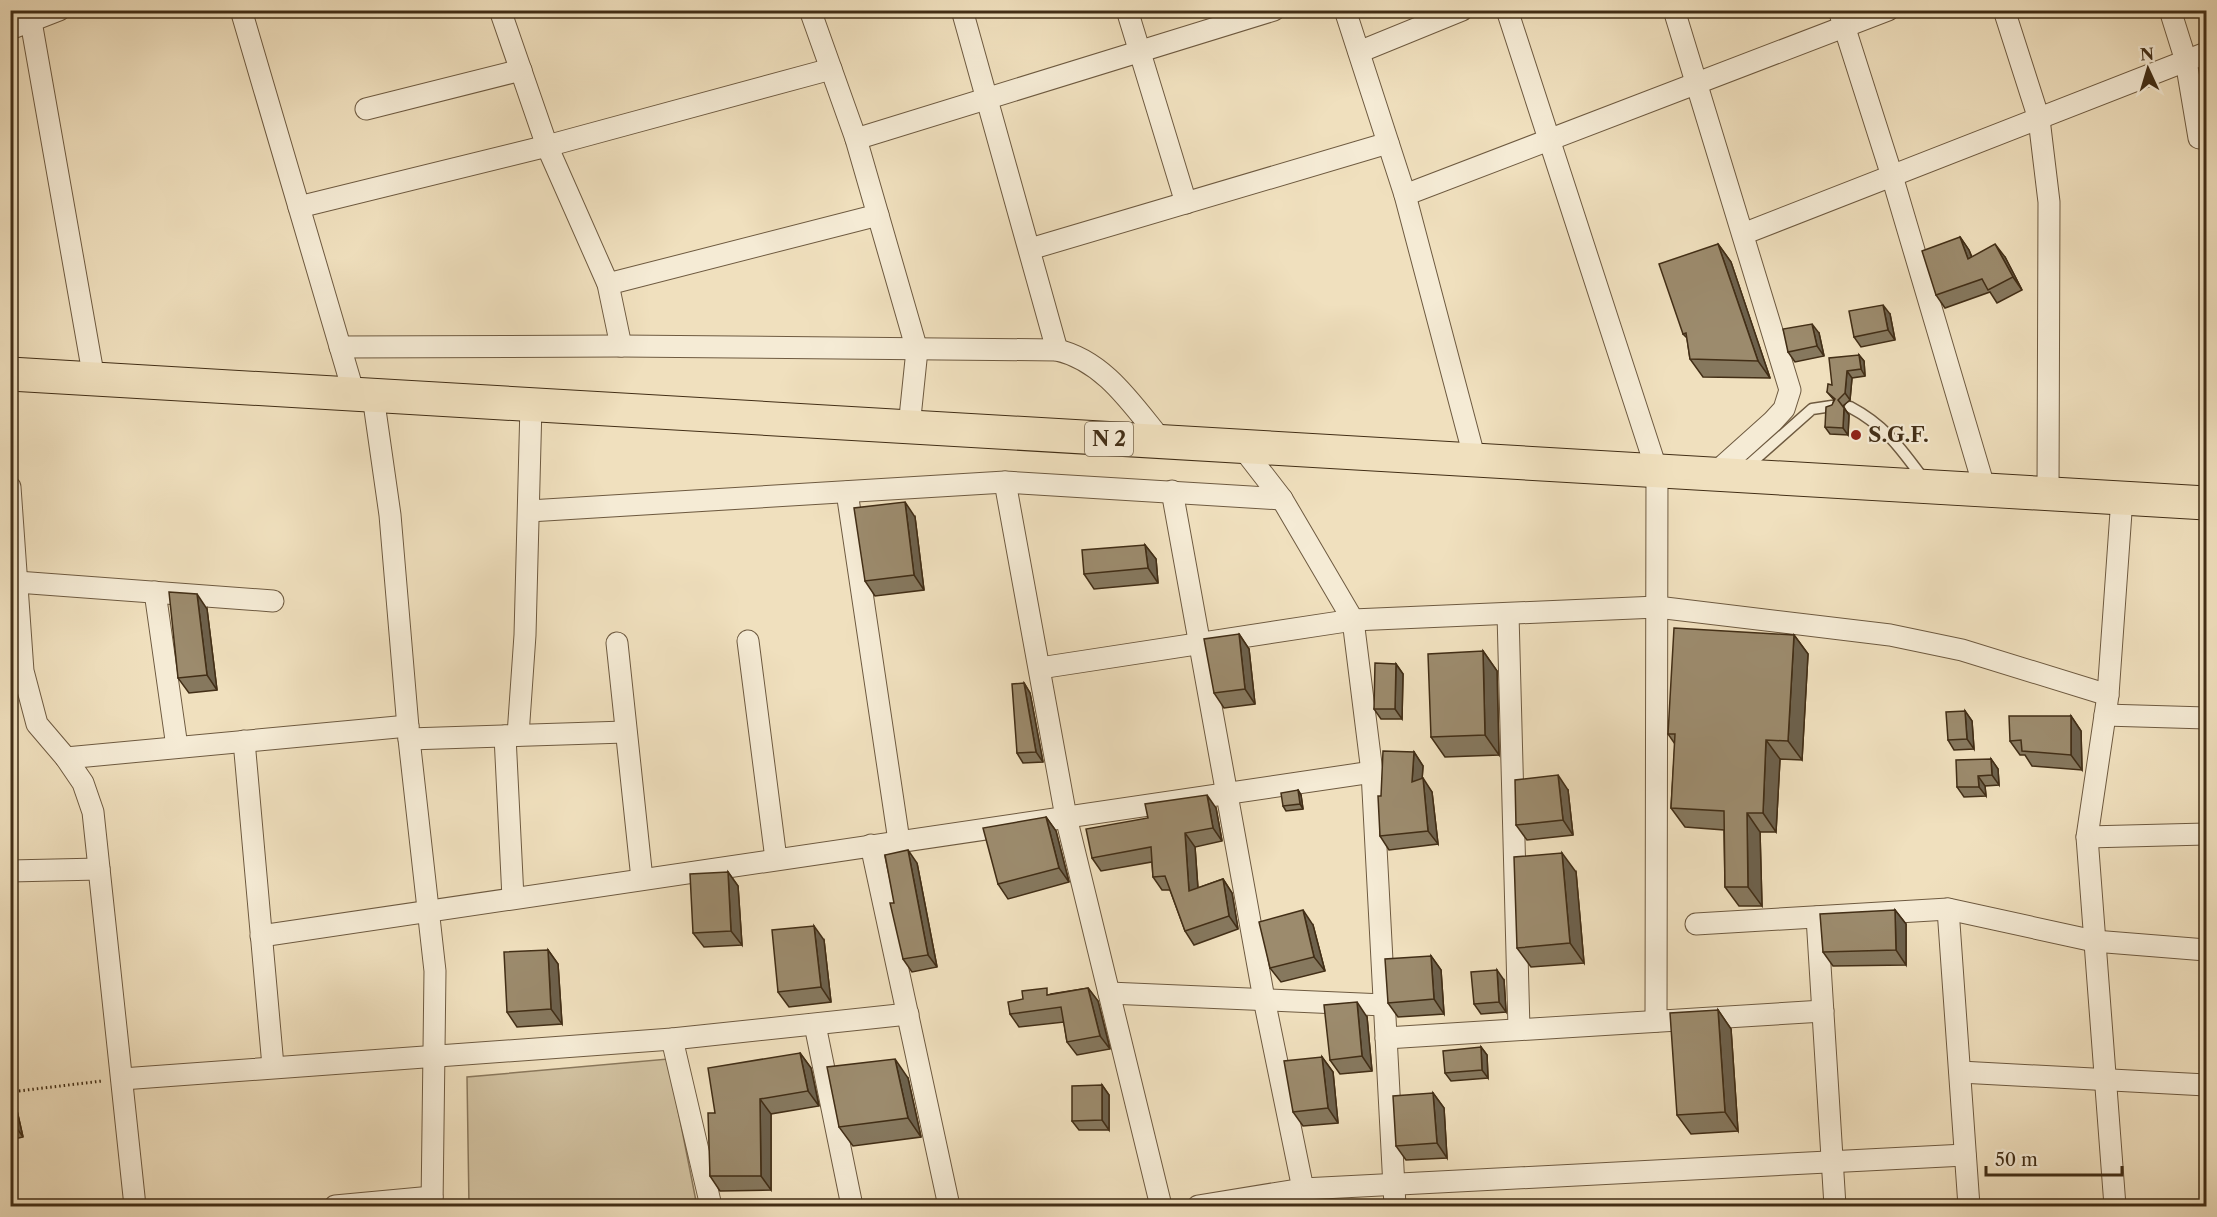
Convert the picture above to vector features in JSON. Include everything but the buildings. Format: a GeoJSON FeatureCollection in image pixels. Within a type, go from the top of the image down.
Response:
{"type":"FeatureCollection","features":[{"type":"Feature","properties":{"kind":"highway","name":"N 2"},"geometry":{"type":"LineString","coordinates":[[10,374],[1657,471],[1726,473],[2206,503]]}},
{"type":"Feature","properties":{"kind":"street"},"geometry":{"type":"LineString","coordinates":[[10,29],[30,16],[59,10]]}},
{"type":"Feature","properties":{"kind":"street"},"geometry":{"type":"LineString","coordinates":[[241,10],[340,347],[364,395],[390,515],[409,732],[435,971],[436,1058],[432,1202],[335,1206]]}},
{"type":"Feature","properties":{"kind":"street"},"geometry":{"type":"LineString","coordinates":[[500,10],[547,146],[608,284],[621,346]]}},
{"type":"Feature","properties":{"kind":"street"},"geometry":{"type":"LineString","coordinates":[[810,10],[855,139],[917,350],[909,427]]}},
{"type":"Feature","properties":{"kind":"street"},"geometry":{"type":"LineString","coordinates":[[962,10],[988,96],[1057,350]]}},
{"type":"Feature","properties":{"kind":"street"},"geometry":{"type":"LineString","coordinates":[[1127,10],[1186,203]]}},
{"type":"Feature","properties":{"kind":"street"},"geometry":{"type":"LineString","coordinates":[[855,139],[988,96],[1274,10]]}},
{"type":"Feature","properties":{"kind":"street"},"geometry":{"type":"LineString","coordinates":[[1345,10],[1405,195],[1475,460]]}},
{"type":"Feature","properties":{"kind":"street"},"geometry":{"type":"LineString","coordinates":[[1359,52],[1462,10]]}},
{"type":"Feature","properties":{"kind":"street"},"geometry":{"type":"LineString","coordinates":[[1507,10],[1657,471],[1656,1021]]}},
{"type":"Feature","properties":{"kind":"street"},"geometry":{"type":"LineString","coordinates":[[1674,10],[1791,390],[1784,409],[1726,473]]}},
{"type":"Feature","properties":{"kind":"street"},"geometry":{"type":"LineString","coordinates":[[1405,195],[1696,84],[1842,19],[1888,10]]}},
{"type":"Feature","properties":{"kind":"street"},"geometry":{"type":"LineString","coordinates":[[2004,10],[2039,118],[2049,202],[2048,494]]}},
{"type":"Feature","properties":{"kind":"street"},"geometry":{"type":"LineString","coordinates":[[2170,10],[2186,62],[2199,138]]}},
{"type":"Feature","properties":{"kind":"street"},"geometry":{"type":"LineString","coordinates":[[30,16],[94,379]]}},
{"type":"Feature","properties":{"kind":"street"},"geometry":{"type":"LineString","coordinates":[[1842,19],[1892,176],[1985,490]]}},
{"type":"Feature","properties":{"kind":"street"},"geometry":{"type":"LineString","coordinates":[[1743,234],[2206,53]]}},
{"type":"Feature","properties":{"kind":"street"},"geometry":{"type":"LineString","coordinates":[[299,207],[547,146],[831,69]]}},
{"type":"Feature","properties":{"kind":"street"},"geometry":{"type":"LineString","coordinates":[[366,109],[520,70]]}},
{"type":"Feature","properties":{"kind":"street"},"geometry":{"type":"LineString","coordinates":[[1030,249],[1388,143]]}},
{"type":"Feature","properties":{"kind":"street"},"geometry":{"type":"LineString","coordinates":[[608,284],[878,215]]}},
{"type":"Feature","properties":{"kind":"street"},"geometry":{"type":"LineString","coordinates":[[340,347],[621,346],[1057,350],[1076,354],[1108,376],[1163,442]]}},
{"type":"Feature","properties":{"kind":"street"},"geometry":{"type":"LineString","coordinates":[[513,898],[512,736],[529,511],[531,405]]}},
{"type":"Feature","properties":{"kind":"street"},"geometry":{"type":"LineString","coordinates":[[1241,446],[1282,499],[1353,620],[1372,771],[1395,1206]]}},
{"type":"Feature","properties":{"kind":"street"},"geometry":{"type":"LineString","coordinates":[[529,511],[1005,482],[1172,490],[1282,499]]}},
{"type":"Feature","properties":{"kind":"street"},"geometry":{"type":"LineString","coordinates":[[1005,482],[1066,817],[1161,1206]]}},
{"type":"Feature","properties":{"kind":"street"},"geometry":{"type":"LineString","coordinates":[[10,487],[17,582],[17,672],[37,724],[66,758],[82,783],[93,812],[135,1206]]}},
{"type":"Feature","properties":{"kind":"street"},"geometry":{"type":"LineString","coordinates":[[1172,490],[1264,999],[1303,1189]]}},
{"type":"Feature","properties":{"kind":"street"},"geometry":{"type":"LineString","coordinates":[[847,492],[899,841]]}},
{"type":"Feature","properties":{"kind":"street"},"geometry":{"type":"LineString","coordinates":[[2115,1206],[2087,837],[2106,705],[2122,498]]}},
{"type":"Feature","properties":{"kind":"street"},"geometry":{"type":"LineString","coordinates":[[17,582],[273,601]]}},
{"type":"Feature","properties":{"kind":"street"},"geometry":{"type":"LineString","coordinates":[[155,592],[177,747]]}},
{"type":"Feature","properties":{"kind":"street"},"geometry":{"type":"LineString","coordinates":[[1040,668],[1353,620],[1657,608],[1890,635],[1962,650],[2106,705],[2206,718]]}},
{"type":"Feature","properties":{"kind":"street"},"geometry":{"type":"LineString","coordinates":[[1508,614],[1519,1029]]}},
{"type":"Feature","properties":{"kind":"street"},"geometry":{"type":"LineString","coordinates":[[748,641],[776,859]]}},
{"type":"Feature","properties":{"kind":"street"},"geometry":{"type":"LineString","coordinates":[[617,643],[642,879]]}},
{"type":"Feature","properties":{"kind":"street"},"geometry":{"type":"LineString","coordinates":[[66,758],[244,741],[409,732],[512,736],[625,732]]}},
{"type":"Feature","properties":{"kind":"street"},"geometry":{"type":"LineString","coordinates":[[244,741],[273,1066]]}},
{"type":"Feature","properties":{"kind":"street"},"geometry":{"type":"LineString","coordinates":[[261,936],[1372,771]]}},
{"type":"Feature","properties":{"kind":"street"},"geometry":{"type":"LineString","coordinates":[[2087,837],[2206,834]]}},
{"type":"Feature","properties":{"kind":"street"},"geometry":{"type":"LineString","coordinates":[[872,845],[949,1206]]}},
{"type":"Feature","properties":{"kind":"street"},"geometry":{"type":"LineString","coordinates":[[10,871],[99,869]]}},
{"type":"Feature","properties":{"kind":"street"},"geometry":{"type":"LineString","coordinates":[[1948,909],[1965,1155],[1974,1206]]}},
{"type":"Feature","properties":{"kind":"street"},"geometry":{"type":"LineString","coordinates":[[1696,924],[1948,909],[2094,941],[2206,950]]}},
{"type":"Feature","properties":{"kind":"street"},"geometry":{"type":"LineString","coordinates":[[1817,917],[1835,1206]]}},
{"type":"Feature","properties":{"kind":"street"},"geometry":{"type":"LineString","coordinates":[[1109,993],[1384,1005]]}},
{"type":"Feature","properties":{"kind":"street"},"geometry":{"type":"LineString","coordinates":[[1386,1038],[1823,1011]]}},
{"type":"Feature","properties":{"kind":"street"},"geometry":{"type":"LineString","coordinates":[[122,1079],[273,1066],[436,1058],[672,1039],[908,1014]]}},
{"type":"Feature","properties":{"kind":"street"},"geometry":{"type":"LineString","coordinates":[[815,1024],[852,1206]]}},
{"type":"Feature","properties":{"kind":"street"},"geometry":{"type":"LineString","coordinates":[[672,1039],[711,1206]]}},
{"type":"Feature","properties":{"kind":"street"},"geometry":{"type":"LineString","coordinates":[[1960,1072],[2206,1085]]}},
{"type":"Feature","properties":{"kind":"street"},"geometry":{"type":"LineString","coordinates":[[1198,1206],[1303,1189],[1965,1155]]}},
{"type":"Feature","properties":{"kind":"lane"},"geometry":{"type":"LineString","coordinates":[[1726,473],[1812,409],[1832,405]]}},
{"type":"Feature","properties":{"kind":"lane"},"geometry":{"type":"LineString","coordinates":[[1850,407],[1869,417],[1889,432],[1929,486]]}},
{"type":"Feature","properties":{"kind":"path"},"geometry":{"type":"LineString","coordinates":[[10,1092],[122,1079]]}},
{"type":"Feature","properties":{"kind":"shaded area"},"geometry":{"type":"Polygon","coordinates":[[[668,1059],[697,1206],[469,1206],[467,1077],[668,1059]]]}},
{"type":"Feature","properties":{"kind":"place","name":"S.G.F."},"geometry":{"type":"Point","coordinates":[1856,435]}}]}
